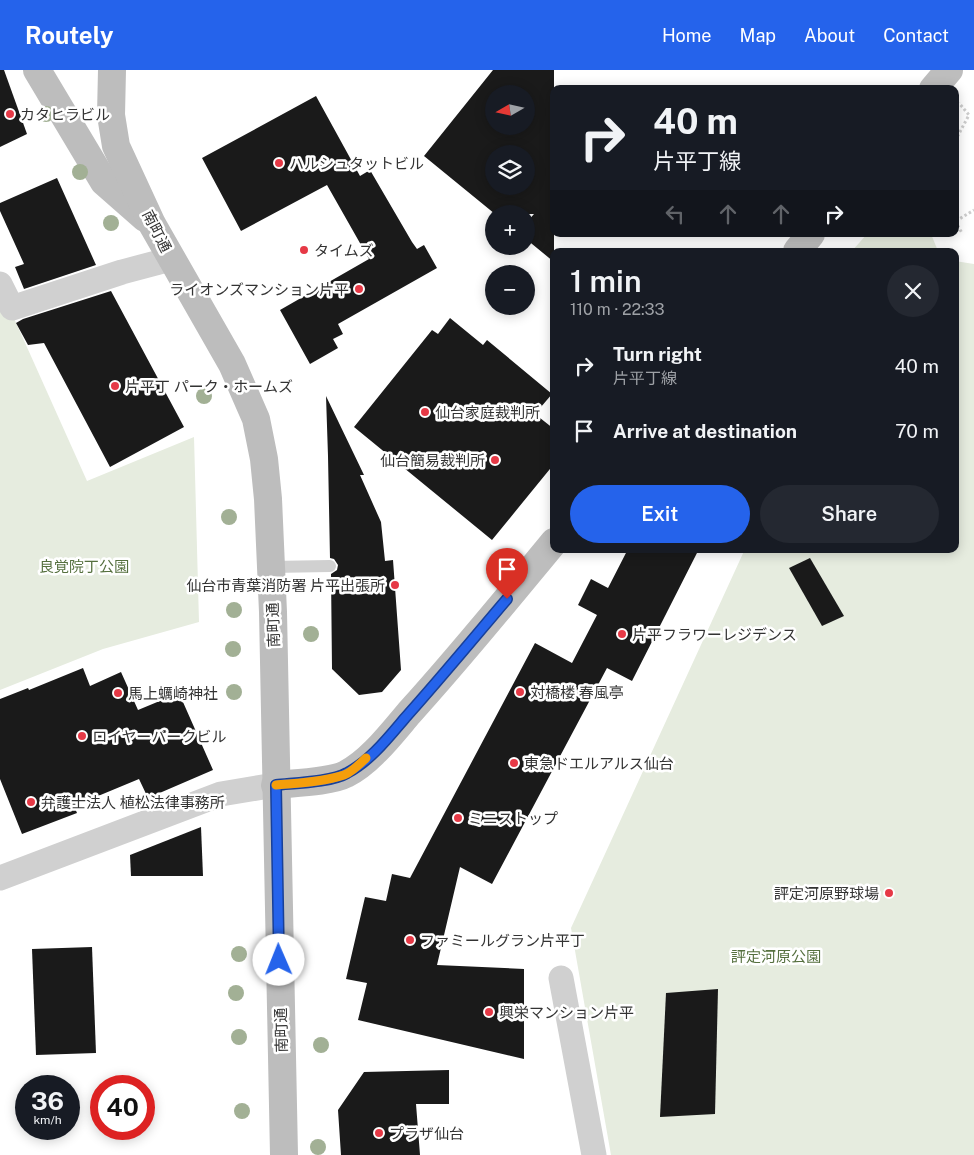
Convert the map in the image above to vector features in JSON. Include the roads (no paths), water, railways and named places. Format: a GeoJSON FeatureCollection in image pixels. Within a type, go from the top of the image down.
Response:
{"type":"FeatureCollection","features":[{"type":"Feature","properties":{"kind":"street"},"geometry":{"type":"LineString","coordinates":[[37,70],[104,182],[152,224]]}},
{"type":"Feature","properties":{"kind":"street","name":"南町通"},"geometry":{"type":"LineString","coordinates":[[112,70],[110,115],[116,146],[152,224],[232,364],[256,419],[264,459],[268,499],[276,730],[284,1155]]}},
{"type":"Feature","properties":{"kind":"street"},"geometry":{"type":"LineString","coordinates":[[936,85],[948,70]]}},
{"type":"Feature","properties":{"kind":"street"},"geometry":{"type":"LineString","coordinates":[[799,248],[809,237]]}},
{"type":"Feature","properties":{"kind":"street"},"geometry":{"type":"LineString","coordinates":[[0,284],[12,308],[122,272],[171,259]]}},
{"type":"Feature","properties":{"kind":"street"},"geometry":{"type":"LineString","coordinates":[[0,878],[221,794],[330,779],[346,774],[379,747],[436,684],[550,547]]}},
{"type":"Feature","properties":{"kind":"street"},"geometry":{"type":"LineString","coordinates":[[561,978],[594,1155]]}},
{"type":"Feature","properties":{"kind":"lane"},"geometry":{"type":"LineString","coordinates":[[271,567],[330,566]]}},
{"type":"Feature","properties":{"kind":"place","name":"カタヒラビル"},"geometry":{"type":"Point","coordinates":[10,114]}},
{"type":"Feature","properties":{"kind":"place","name":"ハルシュタットビル"},"geometry":{"type":"Point","coordinates":[279,163]}},
{"type":"Feature","properties":{"kind":"place","name":"タイムズ"},"geometry":{"type":"Point","coordinates":[304,250]}},
{"type":"Feature","properties":{"kind":"place","name":"ライオンズマンション片平"},"geometry":{"type":"Point","coordinates":[359,289]}},
{"type":"Feature","properties":{"kind":"place","name":"片平丁 パーク・ホームズ"},"geometry":{"type":"Point","coordinates":[115,386]}},
{"type":"Feature","properties":{"kind":"place","name":"仙台家庭裁判所"},"geometry":{"type":"Point","coordinates":[425,412]}},
{"type":"Feature","properties":{"kind":"place","name":"仙台簡易裁判所"},"geometry":{"type":"Point","coordinates":[495,460]}},
{"type":"Feature","properties":{"kind":"place","name":"仙台市青葉消防署 片平出張所"},"geometry":{"type":"Point","coordinates":[395,585]}},
{"type":"Feature","properties":{"kind":"place","name":"片平フラワーレジデンス"},"geometry":{"type":"Point","coordinates":[622,634]}},
{"type":"Feature","properties":{"kind":"place","name":"対橋楼 春風亭"},"geometry":{"type":"Point","coordinates":[520,692]}},
{"type":"Feature","properties":{"kind":"place","name":"馬上蠣崎神社"},"geometry":{"type":"Point","coordinates":[118,693]}},
{"type":"Feature","properties":{"kind":"place","name":"ロイヤーパークビル"},"geometry":{"type":"Point","coordinates":[82,736]}},
{"type":"Feature","properties":{"kind":"place","name":"東急ドエルアルス仙台"},"geometry":{"type":"Point","coordinates":[514,763]}},
{"type":"Feature","properties":{"kind":"place","name":"弁護士法人 植松法律事務所"},"geometry":{"type":"Point","coordinates":[31,802]}},
{"type":"Feature","properties":{"kind":"place","name":"ミニストップ"},"geometry":{"type":"Point","coordinates":[458,818]}},
{"type":"Feature","properties":{"kind":"place","name":"評定河原野球場"},"geometry":{"type":"Point","coordinates":[889,893]}},
{"type":"Feature","properties":{"kind":"place","name":"ファミールグラン片平丁"},"geometry":{"type":"Point","coordinates":[410,940]}},
{"type":"Feature","properties":{"kind":"place","name":"興栄マンション片平"},"geometry":{"type":"Point","coordinates":[489,1012]}},
{"type":"Feature","properties":{"kind":"place","name":"プラザ仙台"},"geometry":{"type":"Point","coordinates":[379,1133]}},
{"type":"Feature","properties":{"kind":"park label","name":"良覚院丁公園"},"geometry":{"type":"Point","coordinates":[84,566]}},
{"type":"Feature","properties":{"kind":"park label","name":"評定河原公園"},"geometry":{"type":"Point","coordinates":[776,956]}}]}
